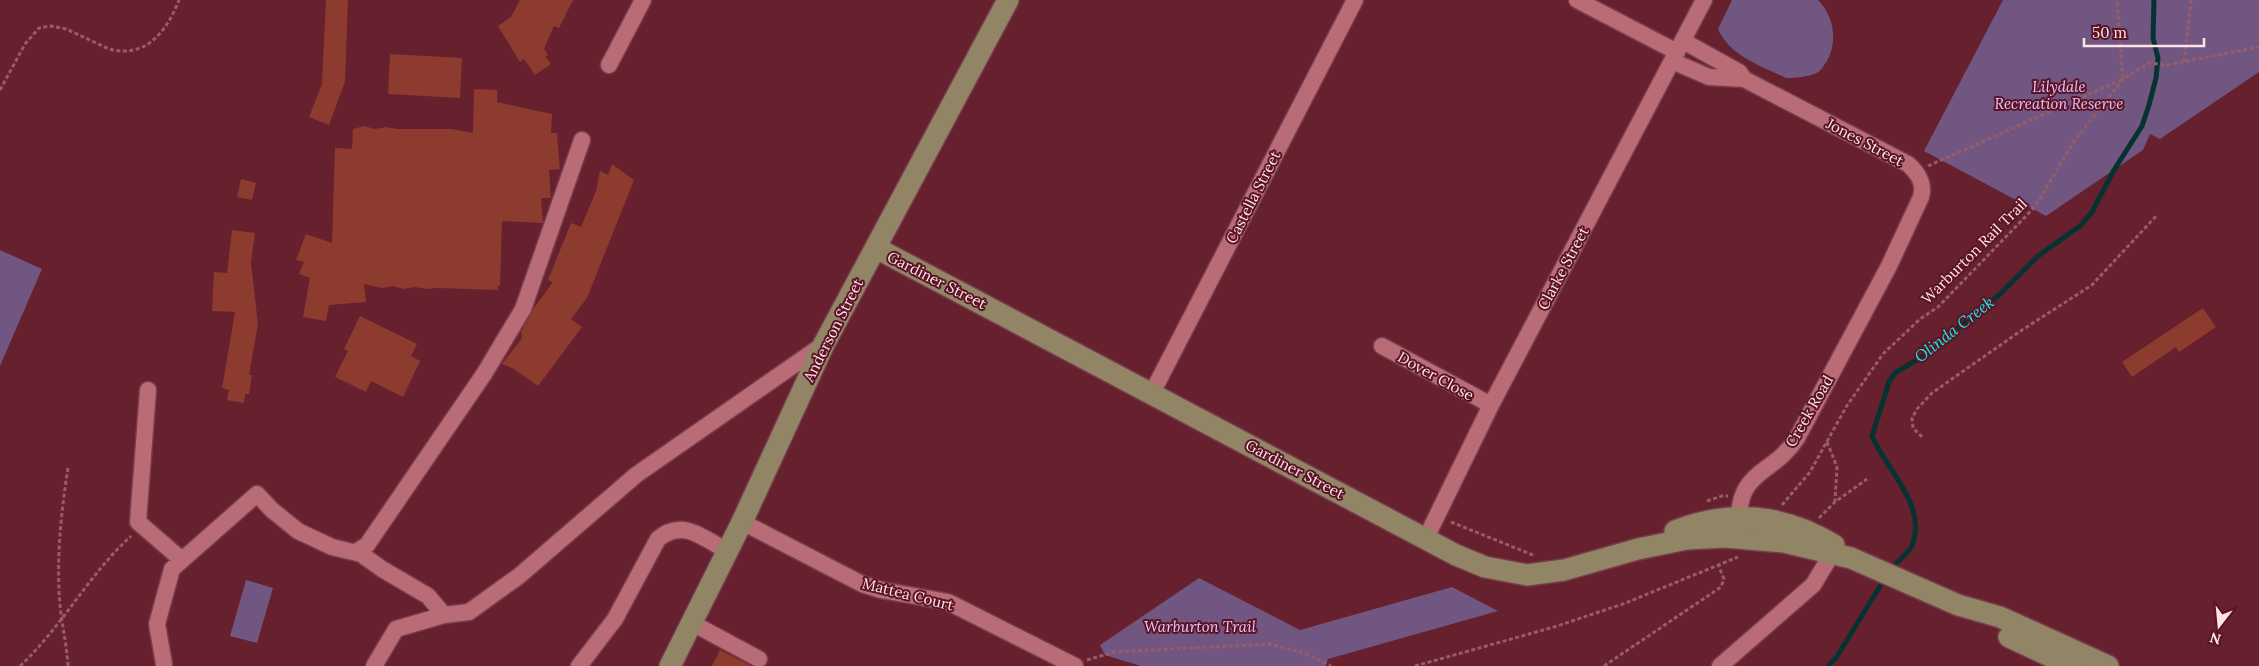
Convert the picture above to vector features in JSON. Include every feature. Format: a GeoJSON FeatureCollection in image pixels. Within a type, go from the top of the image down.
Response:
{"type":"FeatureCollection","features":[{"type":"Feature","properties":{"kind":"main road","name":"Anderson Street"},"geometry":{"type":"LineString","coordinates":[[670,666],[742,522],[824,344],[1008,0]]}},
{"type":"Feature","properties":{"kind":"main road","name":"Gardiner Street"},"geometry":{"type":"LineString","coordinates":[[876,248],[1456,555],[1486,567],[1527,575],[1564,570],[1638,548],[1686,527],[1705,521],[1740,537]]}},
{"type":"Feature","properties":{"kind":"main road"},"geometry":{"type":"LineString","coordinates":[[1740,537],[1759,517],[1779,521],[1811,533],[1862,562]]}},
{"type":"Feature","properties":{"kind":"main road"},"geometry":{"type":"LineString","coordinates":[[1740,537],[1776,541],[1833,552],[1862,562],[1958,605],[2000,617],[2103,665]]}},
{"type":"Feature","properties":{"kind":"main road"},"geometry":{"type":"LineString","coordinates":[[1958,605],[1994,630],[2071,666]]}},
{"type":"Feature","properties":{"kind":"street"},"geometry":{"type":"LineString","coordinates":[[609,65],[642,0]]}},
{"type":"Feature","properties":{"kind":"street","name":"Castella Street"},"geometry":{"type":"LineString","coordinates":[[1152,393],[1354,0]]}},
{"type":"Feature","properties":{"kind":"street","name":"Jones Street"},"geometry":{"type":"LineString","coordinates":[[1577,0],[1678,52],[1739,72],[1744,79]]}},
{"type":"Feature","properties":{"kind":"street","name":"Clarke Street"},"geometry":{"type":"LineString","coordinates":[[1426,538],[1491,405],[1704,0]]}},
{"type":"Feature","properties":{"kind":"street","name":"Jones Street"},"geometry":{"type":"LineString","coordinates":[[1678,52],[1709,77],[1744,79],[1908,164],[1916,171],[1922,184],[1921,197],[1889,266],[1850,342],[1844,348]]}},
{"type":"Feature","properties":{"kind":"street"},"geometry":{"type":"LineString","coordinates":[[356,552],[367,545],[415,478],[484,374],[523,309],[582,140]]}},
{"type":"Feature","properties":{"kind":"street"},"geometry":{"type":"LineString","coordinates":[[374,666],[396,629],[444,615],[469,612],[519,576],[636,475],[824,344]]}},
{"type":"Feature","properties":{"kind":"street","name":"Dover Close"},"geometry":{"type":"LineString","coordinates":[[1382,346],[1491,405]]}},
{"type":"Feature","properties":{"kind":"street","name":"Creek Road"},"geometry":{"type":"LineString","coordinates":[[1740,537],[1739,504],[1746,486],[1754,476],[1786,452],[1794,442],[1844,348]]}},
{"type":"Feature","properties":{"kind":"street"},"geometry":{"type":"LineString","coordinates":[[148,390],[138,522],[182,560]]}},
{"type":"Feature","properties":{"kind":"street"},"geometry":{"type":"LineString","coordinates":[[164,664],[157,624],[172,569],[257,494],[272,510],[298,531],[332,547],[356,552],[428,596],[444,615]]}},
{"type":"Feature","properties":{"kind":"street","name":"Mattea Court"},"geometry":{"type":"LineString","coordinates":[[742,522],[862,584],[881,590],[948,602],[1075,666]]}},
{"type":"Feature","properties":{"kind":"street"},"geometry":{"type":"LineString","coordinates":[[579,666],[615,619],[658,539],[674,529],[684,529],[727,551]]}},
{"type":"Feature","properties":{"kind":"street"},"geometry":{"type":"LineString","coordinates":[[1720,666],[1814,586],[1833,552]]}},
{"type":"Feature","properties":{"kind":"street"},"geometry":{"type":"LineString","coordinates":[[692,624],[759,659]]}},
{"type":"Feature","properties":{"kind":"path"},"geometry":{"type":"LineString","coordinates":[[0,90],[24,44],[39,28],[58,27],[118,51],[133,50],[146,46],[158,37],[164,30],[179,0]]}},
{"type":"Feature","properties":{"kind":"path"},"geometry":{"type":"LineString","coordinates":[[1916,171],[2123,78],[2117,0]]}},
{"type":"Feature","properties":{"kind":"path"},"geometry":{"type":"LineString","coordinates":[[2184,62],[2191,0]]}},
{"type":"Feature","properties":{"kind":"path","name":"Warburton Rail Trail"},"geometry":{"type":"LineString","coordinates":[[1779,521],[1782,506],[1810,472],[1853,395],[1883,354],[1920,320],[1938,307],[2036,205],[2075,140],[2123,78],[2148,63],[2167,65],[2259,47]]}},
{"type":"Feature","properties":{"kind":"path"},"geometry":{"type":"LineString","coordinates":[[1922,437],[1913,428],[1912,418],[1917,409],[1932,393],[2019,332],[2092,285],[2157,215]]}},
{"type":"Feature","properties":{"kind":"path"},"geometry":{"type":"LineString","coordinates":[[1827,442],[1837,467],[1835,502]]}},
{"type":"Feature","properties":{"kind":"path"},"geometry":{"type":"LineString","coordinates":[[68,468],[61,524],[59,580],[68,666]]}},
{"type":"Feature","properties":{"kind":"path"},"geometry":{"type":"LineString","coordinates":[[1818,518],[1835,502],[1867,479]]}},
{"type":"Feature","properties":{"kind":"path"},"geometry":{"type":"LineString","coordinates":[[20,666],[62,619],[116,550],[142,526]]}},
{"type":"Feature","properties":{"kind":"path"},"geometry":{"type":"LineString","coordinates":[[1415,666],[1554,626],[1644,596],[1718,564],[1740,537]]}},
{"type":"Feature","properties":{"kind":"path"},"geometry":{"type":"LineString","coordinates":[[1604,666],[1716,590],[1724,582],[1718,564]]}},
{"type":"Feature","properties":{"kind":"path"},"geometry":{"type":"LineString","coordinates":[[1075,666],[1105,653],[1270,644],[1306,654],[1331,666]]}},
{"type":"Feature","properties":{"kind":"green space"},"geometry":{"type":"Polygon","coordinates":[[[1732,0],[1818,0],[1828,13],[1833,29],[1832,45],[1827,61],[1817,73],[1786,78],[1747,59],[1730,46],[1718,29],[1732,0]]]}},
{"type":"Feature","properties":{"kind":"green space","name":"Lilydale Recreation Reserve"},"geometry":{"type":"Polygon","coordinates":[[[2003,0],[2259,0],[2259,72],[2160,139],[2150,134],[2143,150],[2046,216],[1924,151],[2003,0]]]}},
{"type":"Feature","properties":{"kind":"green space"},"geometry":{"type":"Polygon","coordinates":[[[0,250],[42,269],[0,366],[0,250]]]}},
{"type":"Feature","properties":{"kind":"green space","name":"Warburton Trail"},"geometry":{"type":"Polygon","coordinates":[[[1199,578],[1300,630],[1452,587],[1498,611],[1328,659],[1325,666],[1141,666],[1105,655],[1100,645],[1199,578]]]}},
{"type":"Feature","properties":{"kind":"green space"},"geometry":{"type":"Polygon","coordinates":[[[246,580],[273,588],[257,643],[230,636],[246,580]]]}},
{"type":"Feature","properties":{"kind":"building"},"geometry":{"type":"Polygon","coordinates":[[[326,0],[348,0],[345,82],[329,125],[309,117],[322,84],[326,0]]]}},
{"type":"Feature","properties":{"kind":"building"},"geometry":{"type":"Polygon","coordinates":[[[520,0],[573,0],[559,28],[554,26],[544,49],[548,55],[545,56],[551,64],[535,75],[524,59],[520,62],[498,26],[511,17],[520,0]]]}},
{"type":"Feature","properties":{"kind":"building"},"geometry":{"type":"Polygon","coordinates":[[[390,54],[462,58],[460,98],[388,94],[390,54]]]}},
{"type":"Feature","properties":{"kind":"building"},"geometry":{"type":"Polygon","coordinates":[[[474,89],[497,90],[497,102],[552,114],[551,133],[557,133],[560,169],[549,170],[551,198],[541,198],[543,223],[502,221],[500,286],[498,286],[498,290],[426,289],[415,287],[403,289],[393,286],[382,288],[364,284],[366,302],[329,305],[326,321],[303,317],[310,278],[299,274],[304,262],[296,260],[306,234],[332,243],[335,148],[352,149],[353,129],[364,126],[375,129],[386,127],[397,129],[452,129],[473,133],[474,89]]]}},
{"type":"Feature","properties":{"kind":"building"},"geometry":{"type":"Polygon","coordinates":[[[612,164],[634,180],[587,298],[571,319],[582,327],[538,386],[514,369],[502,364],[522,338],[521,332],[533,309],[553,282],[548,280],[571,223],[581,227],[596,191],[600,171],[608,175],[612,164]]]}},
{"type":"Feature","properties":{"kind":"building"},"geometry":{"type":"Polygon","coordinates":[[[241,179],[256,183],[252,200],[237,197],[241,179]]]}},
{"type":"Feature","properties":{"kind":"building"},"geometry":{"type":"Polygon","coordinates":[[[232,230],[255,233],[251,263],[258,324],[249,375],[252,375],[249,394],[245,394],[244,403],[227,400],[229,390],[222,388],[235,312],[212,311],[214,272],[227,273],[232,230]]]}},
{"type":"Feature","properties":{"kind":"building"},"geometry":{"type":"Polygon","coordinates":[[[2203,308],[2216,327],[2179,352],[2176,347],[2132,377],[2122,362],[2203,308]]]}},
{"type":"Feature","properties":{"kind":"building"},"geometry":{"type":"Polygon","coordinates":[[[360,316],[417,344],[411,356],[420,361],[403,397],[371,381],[366,392],[335,377],[348,351],[344,349],[360,316]]]}},
{"type":"Feature","properties":{"kind":"building"},"geometry":{"type":"Polygon","coordinates":[[[720,650],[751,666],[712,666],[720,650]]]}},
{"type":"Feature","properties":{"kind":"waterway","name":"Olinda Creek"},"geometry":{"type":"LineString","coordinates":[[1891,569],[1912,546],[1915,531],[1914,516],[1910,502],[1872,436],[1889,382],[1895,373],[1925,355],[1999,295],[2038,256],[2080,226],[2092,212],[2114,170],[2142,126],[2149,105],[2156,78],[2158,58],[2153,38],[2154,0]]}},
{"type":"Feature","properties":{"kind":"waterway","name":"Olinda Creek"},"geometry":{"type":"LineString","coordinates":[[1828,666],[1836,658],[1885,578]]}}]}
